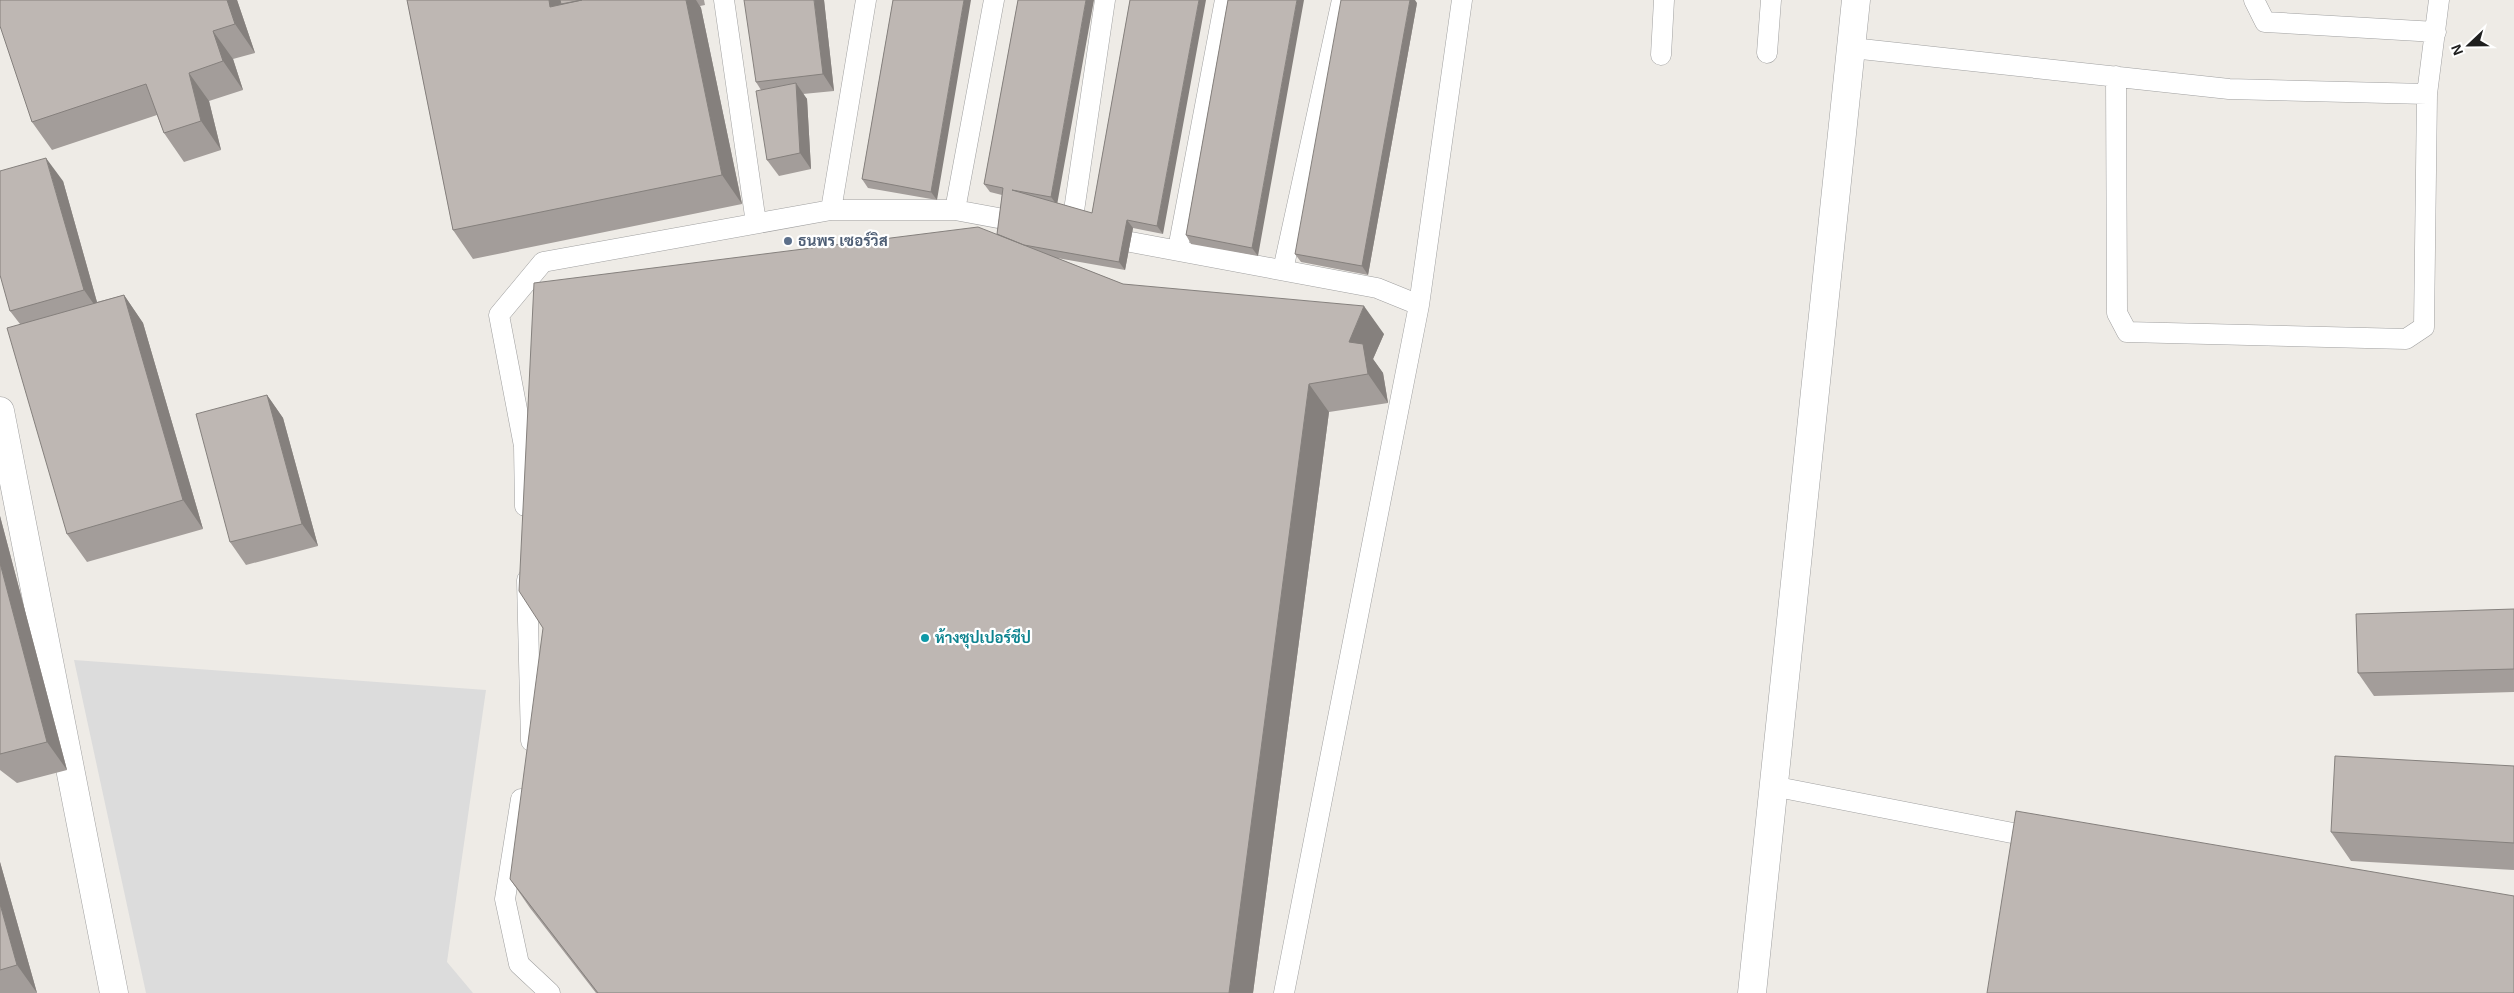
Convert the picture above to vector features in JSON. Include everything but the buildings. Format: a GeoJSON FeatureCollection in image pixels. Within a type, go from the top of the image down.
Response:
{"type":"FeatureCollection","features":[{"type":"Feature","properties":{"kind":"street"},"geometry":{"type":"LineString","coordinates":[[1752,993],[1772,786],[1856,0]]}},
{"type":"Feature","properties":{"kind":"street"},"geometry":{"type":"LineString","coordinates":[[0,411],[114,993]]}},
{"type":"Feature","properties":{"kind":"lane"},"geometry":{"type":"LineString","coordinates":[[724,0],[756,224]]}},
{"type":"Feature","properties":{"kind":"lane"},"geometry":{"type":"LineString","coordinates":[[830,210],[866,0]]}},
{"type":"Feature","properties":{"kind":"lane"},"geometry":{"type":"LineString","coordinates":[[955,210],[994,0]]}},
{"type":"Feature","properties":{"kind":"lane"},"geometry":{"type":"LineString","coordinates":[[1055,228],[1105,0]]}},
{"type":"Feature","properties":{"kind":"lane"},"geometry":{"type":"LineString","coordinates":[[1178,249],[1225,0]]}},
{"type":"Feature","properties":{"kind":"lane"},"geometry":{"type":"LineString","coordinates":[[1283,270],[1342,0]]}},
{"type":"Feature","properties":{"kind":"lane"},"geometry":{"type":"LineString","coordinates":[[1284,993],[1419,305],[1462,0]]}},
{"type":"Feature","properties":{"kind":"lane"},"geometry":{"type":"LineString","coordinates":[[1661,55],[1664,0]]}},
{"type":"Feature","properties":{"kind":"lane"},"geometry":{"type":"LineString","coordinates":[[1767,53],[1770,0]]}},
{"type":"Feature","properties":{"kind":"lane"},"geometry":{"type":"LineString","coordinates":[[2254,0],[2265,22],[2436,32]]}},
{"type":"Feature","properties":{"kind":"lane"},"geometry":{"type":"LineString","coordinates":[[2116,76],[2117,313],[2127,332],[2406,339],[2424,327],[2427,94],[2439,0]]}},
{"type":"Feature","properties":{"kind":"lane"},"geometry":{"type":"LineString","coordinates":[[1852,48],[2229,89],[2427,94]]}},
{"type":"Feature","properties":{"kind":"lane"},"geometry":{"type":"LineString","coordinates":[[526,525],[524,446],[498,315],[543,262],[830,210],[955,210],[1178,249],[1377,288],[1419,305]]}},
{"type":"Feature","properties":{"kind":"lane"},"geometry":{"type":"LineString","coordinates":[[527,565],[532,734],[505,899],[519,964],[550,993]]}},
{"type":"Feature","properties":{"kind":"lane"},"geometry":{"type":"LineString","coordinates":[[1772,786],[2059,841]]}},
{"type":"Feature","properties":{"kind":"shaded area"},"geometry":{"type":"Polygon","coordinates":[[[74,660],[486,690],[447,962],[473,993],[146,993],[74,660]]]}},
{"type":"Feature","properties":{"kind":"place","name":"ธนพร เซอร์วิส"},"geometry":{"type":"Point","coordinates":[788,241]}},
{"type":"Feature","properties":{"kind":"place","name":"ห้างซุปเปอร์ชีป"},"geometry":{"type":"Point","coordinates":[925,638]}}]}
